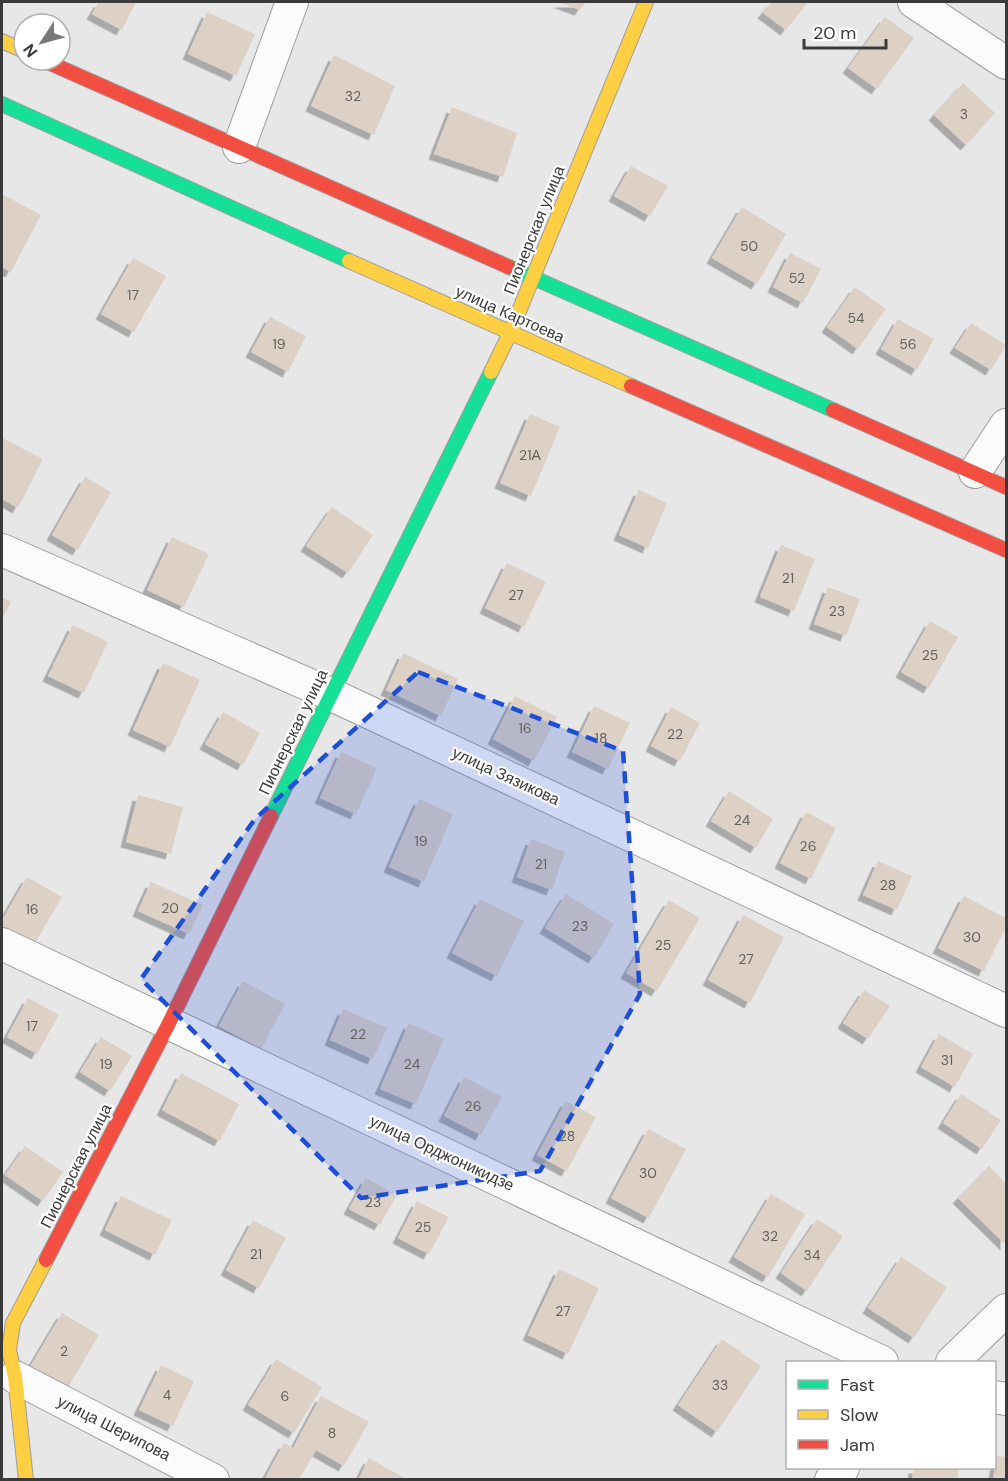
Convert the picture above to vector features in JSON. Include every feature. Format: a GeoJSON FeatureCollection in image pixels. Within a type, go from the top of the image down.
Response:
{"type":"FeatureCollection","features":[{"type":"Feature","properties":{"kind":"main road","name":"Пионерская улица"},"geometry":{"type":"LineString","coordinates":[[26,1479],[15,1377],[9,1350],[13,1323],[169,1023],[510,333],[646,2]]}},
{"type":"Feature","properties":{"kind":"main road"},"geometry":{"type":"LineString","coordinates":[[71,72],[1006,487]]}},
{"type":"Feature","properties":{"kind":"main road","name":"улица Картоева"},"geometry":{"type":"LineString","coordinates":[[2,104],[510,333],[1006,550]]}},
{"type":"Feature","properties":{"kind":"street"},"geometry":{"type":"LineString","coordinates":[[239,147],[292,2]]}},
{"type":"Feature","properties":{"kind":"street"},"geometry":{"type":"LineString","coordinates":[[914,2],[1006,63]]}},
{"type":"Feature","properties":{"kind":"street"},"geometry":{"type":"LineString","coordinates":[[975,472],[1006,425]]}},
{"type":"Feature","properties":{"kind":"street","name":"улица Зязикова"},"geometry":{"type":"LineString","coordinates":[[2,550],[330,694],[1006,1011]]}},
{"type":"Feature","properties":{"kind":"street","name":"улица Орджоникидзе"},"geometry":{"type":"LineString","coordinates":[[2,944],[880,1361]]}},
{"type":"Feature","properties":{"kind":"street"},"geometry":{"type":"LineString","coordinates":[[953,1361],[1006,1310]]}},
{"type":"Feature","properties":{"kind":"street","name":"улица Шерипова"},"geometry":{"type":"LineString","coordinates":[[15,1377],[213,1479]]}},
{"type":"Feature","properties":{"kind":"highlighted area"},"geometry":{"type":"Polygon","coordinates":[[[418,672],[623,751],[640,994],[540,1171],[361,1198],[141,979],[255,819],[418,672]]]}},
{"type":"Feature","properties":{"kind":"building"},"geometry":{"type":"Polygon","coordinates":[[[99,2],[136,2],[122,30],[92,14],[99,2]]]}},
{"type":"Feature","properties":{"kind":"building"},"geometry":{"type":"Polygon","coordinates":[[[558,2],[586,2],[580,10],[558,2]]]}},
{"type":"Feature","properties":{"kind":"building"},"geometry":{"type":"Polygon","coordinates":[[[772,2],[808,2],[786,30],[763,13],[772,2]]]}},
{"type":"Feature","properties":{"kind":"building"},"geometry":{"type":"Polygon","coordinates":[[[207,12],[255,34],[236,76],[188,54],[207,12]]]}},
{"type":"Feature","properties":{"kind":"building"},"geometry":{"type":"Polygon","coordinates":[[[885,17],[914,38],[877,89],[848,68],[885,17]]]}},
{"type":"Feature","properties":{"kind":"building"},"geometry":{"type":"Polygon","coordinates":[[[334,55],[395,86],[374,135],[311,106],[334,55]]]}},
{"type":"Feature","properties":{"kind":"building"},"geometry":{"type":"Polygon","coordinates":[[[963,83],[995,113],[966,145],[934,115],[963,83]]]}},
{"type":"Feature","properties":{"kind":"building"},"geometry":{"type":"Polygon","coordinates":[[[452,107],[517,133],[503,177],[434,154],[452,107]]]}},
{"type":"Feature","properties":{"kind":"building"},"geometry":{"type":"Polygon","coordinates":[[[631,166],[668,186],[650,216],[614,196],[631,166]]]}},
{"type":"Feature","properties":{"kind":"building"},"geometry":{"type":"Polygon","coordinates":[[[2,194],[41,215],[11,272],[2,267],[2,194]]]}},
{"type":"Feature","properties":{"kind":"building"},"geometry":{"type":"Polygon","coordinates":[[[742,207],[786,234],[757,284],[712,258],[742,207]]]}},
{"type":"Feature","properties":{"kind":"building"},"geometry":{"type":"Polygon","coordinates":[[[790,253],[821,269],[803,303],[773,287],[790,253]]]}},
{"type":"Feature","properties":{"kind":"building"},"geometry":{"type":"Polygon","coordinates":[[[133,258],[166,276],[134,332],[101,314],[133,258]]]}},
{"type":"Feature","properties":{"kind":"building"},"geometry":{"type":"Polygon","coordinates":[[[855,287],[886,309],[858,349],[827,327],[855,287]]]}},
{"type":"Feature","properties":{"kind":"building"},"geometry":{"type":"Polygon","coordinates":[[[270,317],[306,336],[288,372],[251,352],[270,317]]]}},
{"type":"Feature","properties":{"kind":"building"},"geometry":{"type":"Polygon","coordinates":[[[898,319],[934,339],[917,370],[881,349],[898,319]]]}},
{"type":"Feature","properties":{"kind":"building"},"geometry":{"type":"Polygon","coordinates":[[[971,323],[1006,345],[991,370],[955,348],[971,323]]]}},
{"type":"Feature","properties":{"kind":"building"},"geometry":{"type":"Polygon","coordinates":[[[530,414],[560,427],[531,496],[500,483],[530,414]]]}},
{"type":"Feature","properties":{"kind":"building"},"geometry":{"type":"Polygon","coordinates":[[[2,438],[43,459],[18,508],[2,499],[2,438]]]}},
{"type":"Feature","properties":{"kind":"building"},"geometry":{"type":"Polygon","coordinates":[[[85,477],[111,492],[78,550],[52,535],[85,477]]]}},
{"type":"Feature","properties":{"kind":"building"},"geometry":{"type":"Polygon","coordinates":[[[639,490],[667,503],[648,548],[619,535],[639,490]]]}},
{"type":"Feature","properties":{"kind":"building"},"geometry":{"type":"Polygon","coordinates":[[[332,507],[373,535],[348,573],[306,546],[332,507]]]}},
{"type":"Feature","properties":{"kind":"building"},"geometry":{"type":"Polygon","coordinates":[[[172,537],[209,554],[184,607],[147,590],[172,537]]]}},
{"type":"Feature","properties":{"kind":"building"},"geometry":{"type":"Polygon","coordinates":[[[781,545],[815,559],[794,611],[760,597],[781,545]]]}},
{"type":"Feature","properties":{"kind":"building"},"geometry":{"type":"Polygon","coordinates":[[[507,563],[546,582],[524,627],[485,608],[507,563]]]}},
{"type":"Feature","properties":{"kind":"building"},"geometry":{"type":"Polygon","coordinates":[[[828,587],[860,599],[846,636],[814,624],[828,587]]]}},
{"type":"Feature","properties":{"kind":"building"},"geometry":{"type":"Polygon","coordinates":[[[2,597],[11,602],[2,619],[2,597]]]}},
{"type":"Feature","properties":{"kind":"building"},"geometry":{"type":"Polygon","coordinates":[[[930,621],[958,637],[929,688],[901,672],[930,621]]]}},
{"type":"Feature","properties":{"kind":"building"},"geometry":{"type":"Polygon","coordinates":[[[73,625],[108,642],[84,693],[48,676],[73,625]]]}},
{"type":"Feature","properties":{"kind":"building"},"geometry":{"type":"Polygon","coordinates":[[[403,653],[458,679],[441,716],[386,690],[403,653]]]}},
{"type":"Feature","properties":{"kind":"building"},"geometry":{"type":"Polygon","coordinates":[[[163,663],[200,680],[170,747],[133,730],[163,663]]]}},
{"type":"Feature","properties":{"kind":"building"},"geometry":{"type":"Polygon","coordinates":[[[515,696],[557,717],[534,761],[493,739],[515,696]]]}},
{"type":"Feature","properties":{"kind":"building"},"geometry":{"type":"Polygon","coordinates":[[[594,706],[630,723],[608,769],[572,752],[594,706]]]}},
{"type":"Feature","properties":{"kind":"building"},"geometry":{"type":"Polygon","coordinates":[[[671,707],[700,723],[680,761],[651,746],[671,707]]]}},
{"type":"Feature","properties":{"kind":"building"},"geometry":{"type":"Polygon","coordinates":[[[223,712],[260,733],[243,765],[205,744],[223,712]]]}},
{"type":"Feature","properties":{"kind":"building"},"geometry":{"type":"Polygon","coordinates":[[[341,752],[377,768],[356,814],[320,798],[341,752]]]}},
{"type":"Feature","properties":{"kind":"building"},"geometry":{"type":"Polygon","coordinates":[[[729,791],[773,819],[756,848],[711,821],[729,791]]]}},
{"type":"Feature","properties":{"kind":"building"},"geometry":{"type":"Polygon","coordinates":[[[138,795],[183,807],[171,854],[126,842],[138,795]]]}},
{"type":"Feature","properties":{"kind":"building"},"geometry":{"type":"Polygon","coordinates":[[[419,799],[453,814],[424,882],[389,867],[419,799]]]}},
{"type":"Feature","properties":{"kind":"building"},"geometry":{"type":"Polygon","coordinates":[[[806,812],[836,828],[811,879],[780,863],[806,812]]]}},
{"type":"Feature","properties":{"kind":"building"},"geometry":{"type":"Polygon","coordinates":[[[531,839],[565,852],[552,890],[517,877],[531,839]]]}},
{"type":"Feature","properties":{"kind":"building"},"geometry":{"type":"Polygon","coordinates":[[[878,861],[912,876],[897,910],[863,895],[878,861]]]}},
{"type":"Feature","properties":{"kind":"building"},"geometry":{"type":"Polygon","coordinates":[[[27,877],[62,897],[31,950],[2,932],[2,920],[27,877]]]}},
{"type":"Feature","properties":{"kind":"building"},"geometry":{"type":"Polygon","coordinates":[[[151,882],[203,905],[189,934],[138,911],[151,882]]]}},
{"type":"Feature","properties":{"kind":"building"},"geometry":{"type":"Polygon","coordinates":[[[566,894],[614,924],[594,958],[545,928],[566,894]]]}},
{"type":"Feature","properties":{"kind":"building"},"geometry":{"type":"Polygon","coordinates":[[[964,896],[1006,918],[1006,927],[984,971],[938,948],[964,896]]]}},
{"type":"Feature","properties":{"kind":"building"},"geometry":{"type":"Polygon","coordinates":[[[480,899],[524,921],[497,976],[452,953],[480,899]]]}},
{"type":"Feature","properties":{"kind":"building"},"geometry":{"type":"Polygon","coordinates":[[[669,900],[700,918],[657,991],[626,973],[669,900]]]}},
{"type":"Feature","properties":{"kind":"building"},"geometry":{"type":"Polygon","coordinates":[[[743,915],[784,937],[750,1003],[708,980],[743,915]]]}},
{"type":"Feature","properties":{"kind":"building"},"geometry":{"type":"Polygon","coordinates":[[[243,981],[285,1004],[261,1049],[219,1026],[243,981]]]}},
{"type":"Feature","properties":{"kind":"building"},"geometry":{"type":"Polygon","coordinates":[[[864,990],[890,1006],[868,1039],[843,1023],[864,990]]]}},
{"type":"Feature","properties":{"kind":"building"},"geometry":{"type":"Polygon","coordinates":[[[28,998],[59,1015],[37,1054],[7,1037],[28,998]]]}},
{"type":"Feature","properties":{"kind":"building"},"geometry":{"type":"Polygon","coordinates":[[[343,1009],[387,1028],[373,1059],[330,1040],[343,1009]]]}},
{"type":"Feature","properties":{"kind":"building"},"geometry":{"type":"Polygon","coordinates":[[[409,1023],[444,1039],[416,1104],[380,1089],[409,1023]]]}},
{"type":"Feature","properties":{"kind":"building"},"geometry":{"type":"Polygon","coordinates":[[[939,1034],[973,1054],[955,1087],[921,1067],[939,1034]]]}},
{"type":"Feature","properties":{"kind":"building"},"geometry":{"type":"Polygon","coordinates":[[[101,1037],[132,1056],[110,1091],[80,1072],[101,1037]]]}},
{"type":"Feature","properties":{"kind":"building"},"geometry":{"type":"Polygon","coordinates":[[[181,1073],[239,1104],[220,1141],[162,1110],[181,1073]]]}},
{"type":"Feature","properties":{"kind":"building"},"geometry":{"type":"Polygon","coordinates":[[[464,1077],[502,1097],[481,1135],[444,1116],[464,1077]]]}},
{"type":"Feature","properties":{"kind":"building"},"geometry":{"type":"Polygon","coordinates":[[[961,1094],[1001,1120],[982,1149],[943,1123],[961,1094]]]}},
{"type":"Feature","properties":{"kind":"building"},"geometry":{"type":"Polygon","coordinates":[[[566,1101],[596,1117],[567,1171],[537,1155],[566,1101]]]}},
{"type":"Feature","properties":{"kind":"building"},"geometry":{"type":"Polygon","coordinates":[[[648,1129],[686,1149],[649,1218],[611,1198],[648,1129]]]}},
{"type":"Feature","properties":{"kind":"building"},"geometry":{"type":"Polygon","coordinates":[[[25,1146],[63,1172],[43,1201],[5,1175],[25,1146]]]}},
{"type":"Feature","properties":{"kind":"building"},"geometry":{"type":"Polygon","coordinates":[[[989,1166],[1006,1184],[1006,1245],[958,1198],[989,1166]]]}},
{"type":"Feature","properties":{"kind":"building"},"geometry":{"type":"Polygon","coordinates":[[[366,1178],[397,1195],[380,1225],[349,1209],[366,1178]]]}},
{"type":"Feature","properties":{"kind":"building"},"geometry":{"type":"Polygon","coordinates":[[[771,1194],[805,1214],[768,1277],[734,1257],[771,1194]]]}},
{"type":"Feature","properties":{"kind":"building"},"geometry":{"type":"Polygon","coordinates":[[[121,1196],[172,1220],[155,1255],[105,1230],[121,1196]]]}},
{"type":"Feature","properties":{"kind":"building"},"geometry":{"type":"Polygon","coordinates":[[[417,1201],[449,1217],[429,1254],[398,1238],[417,1201]]]}},
{"type":"Feature","properties":{"kind":"building"},"geometry":{"type":"Polygon","coordinates":[[[817,1219],[843,1236],[807,1291],[781,1273],[817,1219]]]}},
{"type":"Feature","properties":{"kind":"building"},"geometry":{"type":"Polygon","coordinates":[[[253,1220],[286,1238],[259,1288],[226,1270],[253,1220]]]}},
{"type":"Feature","properties":{"kind":"building"},"geometry":{"type":"Polygon","coordinates":[[[901,1257],[947,1287],[914,1338],[868,1308],[901,1257]]]}},
{"type":"Feature","properties":{"kind":"building"},"geometry":{"type":"Polygon","coordinates":[[[559,1269],[599,1288],[568,1354],[528,1335],[559,1269]]]}},
{"type":"Feature","properties":{"kind":"building"},"geometry":{"type":"Polygon","coordinates":[[[62,1313],[99,1335],[67,1389],[30,1367],[62,1313]]]}},
{"type":"Feature","properties":{"kind":"building"},"geometry":{"type":"Polygon","coordinates":[[[722,1339],[761,1366],[717,1432],[678,1405],[722,1339]]]}},
{"type":"Feature","properties":{"kind":"building"},"geometry":{"type":"Polygon","coordinates":[[[276,1359],[322,1387],[294,1433],[248,1405],[276,1359]]]}},
{"type":"Feature","properties":{"kind":"building"},"geometry":{"type":"Polygon","coordinates":[[[161,1365],[194,1381],[173,1426],[139,1410],[161,1365]]]}},
{"type":"Feature","properties":{"kind":"building"},"geometry":{"type":"Polygon","coordinates":[[[321,1396],[369,1422],[344,1466],[316,1450],[299,1480],[264,1480],[284,1443],[293,1448],[321,1396]]]}},
{"type":"Feature","properties":{"kind":"building"},"geometry":{"type":"Polygon","coordinates":[[[997,1456],[1006,1457],[1006,1480],[993,1480],[997,1456]]]}},
{"type":"Feature","properties":{"kind":"building"},"geometry":{"type":"Polygon","coordinates":[[[369,1458],[408,1480],[358,1480],[369,1458]]]}},
{"type":"Feature","properties":{"kind":"building"},"geometry":{"type":"Polygon","coordinates":[[[914,1469],[959,1469],[957,1480],[912,1480],[914,1469]]]}},
{"type":"Feature","properties":{"kind":"traffic: fast"},"geometry":{"type":"LineString","coordinates":[[2,104],[349,261]]}},
{"type":"Feature","properties":{"kind":"traffic: fast"},"geometry":{"type":"LineString","coordinates":[[509,267],[833,410]]}},
{"type":"Feature","properties":{"kind":"traffic: fast"},"geometry":{"type":"LineString","coordinates":[[271,816],[491,372]]}},
{"type":"Feature","properties":{"kind":"traffic: slow"},"geometry":{"type":"LineString","coordinates":[[491,372],[510,333],[646,2]]}},
{"type":"Feature","properties":{"kind":"traffic: slow"},"geometry":{"type":"LineString","coordinates":[[2,41],[12,46]]}},
{"type":"Feature","properties":{"kind":"traffic: slow"},"geometry":{"type":"LineString","coordinates":[[349,261],[631,386]]}},
{"type":"Feature","properties":{"kind":"traffic: slow"},"geometry":{"type":"LineString","coordinates":[[26,1480],[15,1377],[9,1350],[13,1323],[46,1260]]}},
{"type":"Feature","properties":{"kind":"traffic: jam"},"geometry":{"type":"LineString","coordinates":[[70,72],[509,267]]}},
{"type":"Feature","properties":{"kind":"traffic: jam"},"geometry":{"type":"LineString","coordinates":[[631,386],[1006,550]]}},
{"type":"Feature","properties":{"kind":"traffic: jam"},"geometry":{"type":"LineString","coordinates":[[833,410],[1006,487]]}},
{"type":"Feature","properties":{"kind":"traffic: jam"},"geometry":{"type":"LineString","coordinates":[[46,1260],[169,1023],[271,816]]}}]}
